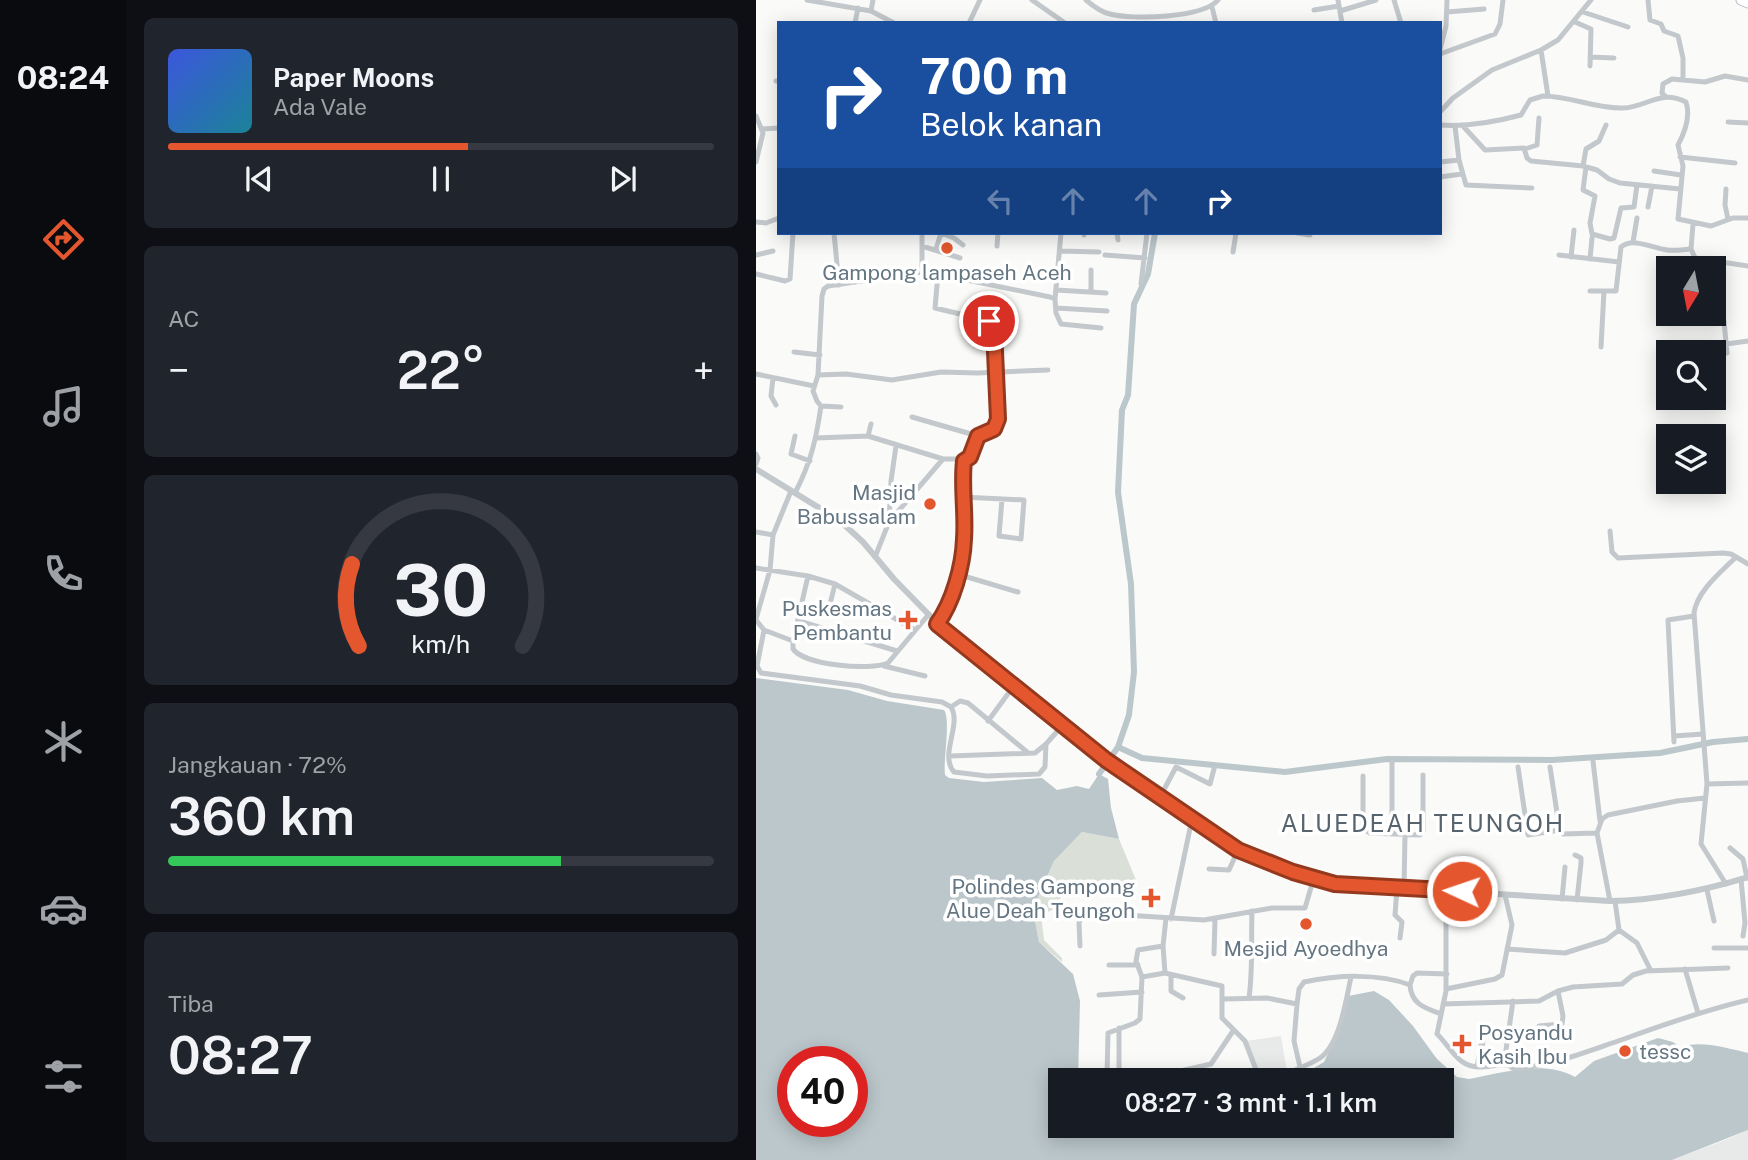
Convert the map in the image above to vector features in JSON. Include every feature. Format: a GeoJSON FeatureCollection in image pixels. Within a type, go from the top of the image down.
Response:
{"type":"FeatureCollection","features":[{"type":"Feature","properties":{"kind":"highway"},"geometry":{"type":"LineString","coordinates":[[1741,0],[1748,3]]}},
{"type":"Feature","properties":{"kind":"street"},"geometry":{"type":"LineString","coordinates":[[807,0],[871,11],[892,21]]}},
{"type":"Feature","properties":{"kind":"street"},"geometry":{"type":"LineString","coordinates":[[871,11],[873,0]]}},
{"type":"Feature","properties":{"kind":"street"},"geometry":{"type":"LineString","coordinates":[[970,21],[980,0]]}},
{"type":"Feature","properties":{"kind":"street"},"geometry":{"type":"LineString","coordinates":[[1032,0],[1062,21]]}},
{"type":"Feature","properties":{"kind":"street"},"geometry":{"type":"LineString","coordinates":[[1086,0],[1106,13],[1129,17],[1153,17],[1212,7],[1218,0]]}},
{"type":"Feature","properties":{"kind":"street"},"geometry":{"type":"LineString","coordinates":[[1314,10],[1376,0]]}},
{"type":"Feature","properties":{"kind":"street"},"geometry":{"type":"LineString","coordinates":[[1394,0],[1400,21]]}},
{"type":"Feature","properties":{"kind":"street"},"geometry":{"type":"LineString","coordinates":[[1442,40],[1447,0]]}},
{"type":"Feature","properties":{"kind":"street"},"geometry":{"type":"LineString","coordinates":[[1442,50],[1495,34],[1500,24],[1503,0]]}},
{"type":"Feature","properties":{"kind":"street"},"geometry":{"type":"LineString","coordinates":[[1442,110],[1453,98],[1492,70],[1558,40],[1591,0]]}},
{"type":"Feature","properties":{"kind":"street"},"geometry":{"type":"LineString","coordinates":[[1648,0],[1650,20],[1661,24],[1664,31],[1678,36],[1683,58],[1683,80]]}},
{"type":"Feature","properties":{"kind":"street"},"geometry":{"type":"LineString","coordinates":[[1212,7],[1216,21]]}},
{"type":"Feature","properties":{"kind":"street"},"geometry":{"type":"LineString","coordinates":[[855,21],[858,8]]}},
{"type":"Feature","properties":{"kind":"street"},"geometry":{"type":"LineString","coordinates":[[1447,12],[1484,9]]}},
{"type":"Feature","properties":{"kind":"street"},"geometry":{"type":"LineString","coordinates":[[1583,12],[1628,27]]}},
{"type":"Feature","properties":{"kind":"street"},"geometry":{"type":"LineString","coordinates":[[1575,22],[1591,29],[1590,66]]}},
{"type":"Feature","properties":{"kind":"street"},"geometry":{"type":"LineString","coordinates":[[1541,50],[1548,96]]}},
{"type":"Feature","properties":{"kind":"street"},"geometry":{"type":"LineString","coordinates":[[1590,57],[1614,58]]}},
{"type":"Feature","properties":{"kind":"street"},"geometry":{"type":"LineString","coordinates":[[1665,96],[1661,91],[1666,81],[1705,82],[1725,76],[1748,80]]}},
{"type":"Feature","properties":{"kind":"street"},"geometry":{"type":"LineString","coordinates":[[1442,125],[1462,125],[1521,115],[1530,100],[1548,96],[1621,108],[1665,96],[1682,100],[1688,106],[1686,130],[1678,145],[1683,166],[1678,219],[1692,224],[1716,225],[1728,219],[1748,218]]}},
{"type":"Feature","properties":{"kind":"street"},"geometry":{"type":"LineString","coordinates":[[756,116],[762,129],[762,142],[756,162]]}},
{"type":"Feature","properties":{"kind":"street"},"geometry":{"type":"LineString","coordinates":[[1462,125],[1485,150],[1525,149],[1537,145],[1539,118]]}},
{"type":"Feature","properties":{"kind":"street"},"geometry":{"type":"LineString","coordinates":[[1728,122],[1748,123]]}},
{"type":"Feature","properties":{"kind":"street"},"geometry":{"type":"LineString","coordinates":[[1606,125],[1599,141],[1585,151],[1583,190],[1595,196],[1590,223],[1592,234],[1610,239],[1614,237],[1621,208],[1634,207],[1637,185]]}},
{"type":"Feature","properties":{"kind":"street"},"geometry":{"type":"LineString","coordinates":[[1454,126],[1465,184],[1532,188]]}},
{"type":"Feature","properties":{"kind":"street"},"geometry":{"type":"LineString","coordinates":[[762,129],[777,128]]}},
{"type":"Feature","properties":{"kind":"street"},"geometry":{"type":"LineString","coordinates":[[1525,149],[1527,158],[1531,161],[1584,166],[1597,170],[1614,181],[1680,189]]}},
{"type":"Feature","properties":{"kind":"street"},"geometry":{"type":"LineString","coordinates":[[1680,157],[1735,163]]}},
{"type":"Feature","properties":{"kind":"street"},"geometry":{"type":"LineString","coordinates":[[1442,162],[1459,160]]}},
{"type":"Feature","properties":{"kind":"street"},"geometry":{"type":"LineString","coordinates":[[1654,171],[1681,175]]}},
{"type":"Feature","properties":{"kind":"street"},"geometry":{"type":"LineString","coordinates":[[1442,177],[1462,174]]}},
{"type":"Feature","properties":{"kind":"street"},"geometry":{"type":"LineString","coordinates":[[1648,207],[1651,186]]}},
{"type":"Feature","properties":{"kind":"street"},"geometry":{"type":"LineString","coordinates":[[1726,188],[1728,219]]}},
{"type":"Feature","properties":{"kind":"street"},"geometry":{"type":"LineString","coordinates":[[1633,243],[1637,218]]}},
{"type":"Feature","properties":{"kind":"street"},"geometry":{"type":"LineString","coordinates":[[756,222],[766,223],[777,219]]}},
{"type":"Feature","properties":{"kind":"street"},"geometry":{"type":"LineString","coordinates":[[1692,224],[1691,249],[1698,260],[1748,266]]}},
{"type":"Feature","properties":{"kind":"street"},"geometry":{"type":"LineString","coordinates":[[1571,257],[1574,230]]}},
{"type":"Feature","properties":{"kind":"street"},"geometry":{"type":"LineString","coordinates":[[756,274],[785,281],[790,279],[793,235]]}},
{"type":"Feature","properties":{"kind":"street"},"geometry":{"type":"LineString","coordinates":[[834,235],[839,285]]}},
{"type":"Feature","properties":{"kind":"street"},"geometry":{"type":"LineString","coordinates":[[922,235],[922,272]]}},
{"type":"Feature","properties":{"kind":"street"},"geometry":{"type":"LineString","coordinates":[[936,249],[940,235]]}},
{"type":"Feature","properties":{"kind":"street"},"geometry":{"type":"LineString","coordinates":[[946,235],[962,245]]}},
{"type":"Feature","properties":{"kind":"street"},"geometry":{"type":"LineString","coordinates":[[997,246],[998,235]]}},
{"type":"Feature","properties":{"kind":"street"},"geometry":{"type":"LineString","coordinates":[[1061,235],[1055,299],[1059,321],[1063,325],[1101,328]]}},
{"type":"Feature","properties":{"kind":"street"},"geometry":{"type":"LineString","coordinates":[[1117,235],[1118,240]]}},
{"type":"Feature","properties":{"kind":"street"},"geometry":{"type":"LineString","coordinates":[[1141,284],[1147,235]]}},
{"type":"Feature","properties":{"kind":"street"},"geometry":{"type":"LineString","coordinates":[[1233,252],[1236,235]]}},
{"type":"Feature","properties":{"kind":"street"},"geometry":{"type":"LineString","coordinates":[[1590,259],[1592,238]]}},
{"type":"Feature","properties":{"kind":"street"},"geometry":{"type":"LineString","coordinates":[[1590,291],[1616,290],[1621,247],[1624,244],[1633,243],[1672,250],[1691,249]]}},
{"type":"Feature","properties":{"kind":"street"},"geometry":{"type":"LineString","coordinates":[[922,246],[960,258]]}},
{"type":"Feature","properties":{"kind":"street"},"geometry":{"type":"LineString","coordinates":[[756,255],[773,251]]}},
{"type":"Feature","properties":{"kind":"street"},"geometry":{"type":"LineString","coordinates":[[1060,251],[1144,258]]}},
{"type":"Feature","properties":{"kind":"street"},"geometry":{"type":"LineString","coordinates":[[1559,255],[1619,262]]}},
{"type":"Feature","properties":{"kind":"street"},"geometry":{"type":"LineString","coordinates":[[1091,270],[1091,292]]}},
{"type":"Feature","properties":{"kind":"street"},"geometry":{"type":"LineString","coordinates":[[841,407],[821,405],[813,395],[820,355],[823,292],[828,286],[922,272],[1055,299]]}},
{"type":"Feature","properties":{"kind":"street"},"geometry":{"type":"LineString","coordinates":[[912,417],[978,436],[997,425],[997,371],[992,324],[935,308],[938,274]]}},
{"type":"Feature","properties":{"kind":"street"},"geometry":{"type":"LineString","coordinates":[[1056,290],[1106,293]]}},
{"type":"Feature","properties":{"kind":"street"},"geometry":{"type":"LineString","coordinates":[[1601,346],[1604,291]]}},
{"type":"Feature","properties":{"kind":"street"},"geometry":{"type":"LineString","coordinates":[[1056,308],[1107,311]]}},
{"type":"Feature","properties":{"kind":"street"},"geometry":{"type":"LineString","coordinates":[[1726,353],[1726,344],[1748,341]]}},
{"type":"Feature","properties":{"kind":"street"},"geometry":{"type":"LineString","coordinates":[[794,352],[820,355]]}},
{"type":"Feature","properties":{"kind":"street"},"geometry":{"type":"LineString","coordinates":[[818,374],[846,374],[892,380],[941,372],[1048,370]]}},
{"type":"Feature","properties":{"kind":"street"},"geometry":{"type":"LineString","coordinates":[[756,374],[814,386]]}},
{"type":"Feature","properties":{"kind":"street"},"geometry":{"type":"LineString","coordinates":[[773,379],[771,396],[776,405]]}},
{"type":"Feature","properties":{"kind":"street"},"geometry":{"type":"LineString","coordinates":[[793,641],[764,630],[756,619],[770,570],[773,535],[810,461],[821,405]]}},
{"type":"Feature","properties":{"kind":"street"},"geometry":{"type":"LineString","coordinates":[[868,436],[871,424]]}},
{"type":"Feature","properties":{"kind":"street"},"geometry":{"type":"LineString","coordinates":[[795,436],[792,454],[810,461]]}},
{"type":"Feature","properties":{"kind":"street"},"geometry":{"type":"LineString","coordinates":[[816,438],[868,436],[943,459],[964,461],[970,457],[978,436]]}},
{"type":"Feature","properties":{"kind":"street"},"geometry":{"type":"LineString","coordinates":[[875,557],[889,522],[896,446]]}},
{"type":"Feature","properties":{"kind":"street"},"geometry":{"type":"LineString","coordinates":[[756,454],[756,464]]}},
{"type":"Feature","properties":{"kind":"street"},"geometry":{"type":"LineString","coordinates":[[889,522],[943,459]]}},
{"type":"Feature","properties":{"kind":"street"},"geometry":{"type":"LineString","coordinates":[[937,624],[948,605],[964,541],[964,461]]}},
{"type":"Feature","properties":{"kind":"street"},"geometry":{"type":"LineString","coordinates":[[756,469],[839,520],[937,624],[1062,726],[1118,769],[1238,850],[1293,872],[1335,884],[1577,900],[1646,900],[1707,890],[1745,878]]}},
{"type":"Feature","properties":{"kind":"street"},"geometry":{"type":"LineString","coordinates":[[962,497],[1024,500],[1021,539],[999,536],[1002,499]]}},
{"type":"Feature","properties":{"kind":"street"},"geometry":{"type":"LineString","coordinates":[[1610,531],[1612,552],[1618,558],[1723,553],[1748,564]]}},
{"type":"Feature","properties":{"kind":"street"},"geometry":{"type":"LineString","coordinates":[[756,533],[773,535]]}},
{"type":"Feature","properties":{"kind":"street"},"geometry":{"type":"LineString","coordinates":[[1726,884],[1701,845],[1707,785],[1694,616],[1696,605],[1705,591],[1736,557]]}},
{"type":"Feature","properties":{"kind":"street"},"geometry":{"type":"LineString","coordinates":[[756,568],[808,576],[835,584],[915,630]]}},
{"type":"Feature","properties":{"kind":"street"},"geometry":{"type":"LineString","coordinates":[[957,574],[1018,592]]}},
{"type":"Feature","properties":{"kind":"street"},"geometry":{"type":"LineString","coordinates":[[808,576],[793,649],[801,655],[852,668],[883,665],[925,676]]}},
{"type":"Feature","properties":{"kind":"street"},"geometry":{"type":"LineString","coordinates":[[834,616],[828,612],[835,584]]}},
{"type":"Feature","properties":{"kind":"street"},"geometry":{"type":"LineString","coordinates":[[883,665],[929,614]]}},
{"type":"Feature","properties":{"kind":"street"},"geometry":{"type":"LineString","coordinates":[[1694,616],[1668,620],[1674,739],[1703,737]]}},
{"type":"Feature","properties":{"kind":"street"},"geometry":{"type":"LineString","coordinates":[[799,621],[897,651]]}},
{"type":"Feature","properties":{"kind":"street"},"geometry":{"type":"LineString","coordinates":[[764,630],[757,666],[761,673],[860,687],[951,706],[955,716],[951,768],[957,773],[987,776],[1039,774],[1045,767],[1046,744]]}},
{"type":"Feature","properties":{"kind":"street"},"geometry":{"type":"LineString","coordinates":[[988,720],[1013,687]]}},
{"type":"Feature","properties":{"kind":"street"},"geometry":{"type":"LineString","coordinates":[[951,706],[960,701],[967,702],[1027,752]]}},
{"type":"Feature","properties":{"kind":"street"},"geometry":{"type":"LineString","coordinates":[[950,755],[1035,752],[1062,726]]}},
{"type":"Feature","properties":{"kind":"street"},"geometry":{"type":"LineString","coordinates":[[1593,761],[1600,824]]}},
{"type":"Feature","properties":{"kind":"street"},"geometry":{"type":"LineString","coordinates":[[1392,762],[1392,834]]}},
{"type":"Feature","properties":{"kind":"street"},"geometry":{"type":"LineString","coordinates":[[1549,767],[1560,830],[1563,834],[1597,834]]}},
{"type":"Feature","properties":{"kind":"street"},"geometry":{"type":"LineString","coordinates":[[1160,797],[1176,768],[1210,784],[1214,769]]}},
{"type":"Feature","properties":{"kind":"street"},"geometry":{"type":"LineString","coordinates":[[1518,768],[1528,835],[1560,830]]}},
{"type":"Feature","properties":{"kind":"street"},"geometry":{"type":"LineString","coordinates":[[1363,776],[1363,829],[1370,833],[1420,835],[1423,831],[1423,775]]}},
{"type":"Feature","properties":{"kind":"street"},"geometry":{"type":"LineString","coordinates":[[1707,785],[1748,783]]}},
{"type":"Feature","properties":{"kind":"street"},"geometry":{"type":"LineString","coordinates":[[1651,971],[1637,943],[1619,930],[1597,834],[1600,824],[1608,815],[1705,798]]}},
{"type":"Feature","properties":{"kind":"street"},"geometry":{"type":"LineString","coordinates":[[1183,998],[1171,991],[1163,946],[1192,819]]}},
{"type":"Feature","properties":{"kind":"street"},"geometry":{"type":"LineString","coordinates":[[1400,938],[1402,922],[1395,915],[1401,889],[1405,835]]}},
{"type":"Feature","properties":{"kind":"street"},"geometry":{"type":"LineString","coordinates":[[1731,848],[1743,859],[1743,936]]}},
{"type":"Feature","properties":{"kind":"street"},"geometry":{"type":"LineString","coordinates":[[1209,869],[1228,871],[1238,850]]}},
{"type":"Feature","properties":{"kind":"street"},"geometry":{"type":"LineString","coordinates":[[1575,855],[1581,863],[1577,900]]}},
{"type":"Feature","properties":{"kind":"street"},"geometry":{"type":"LineString","coordinates":[[1562,899],[1565,867]]}},
{"type":"Feature","properties":{"kind":"street"},"geometry":{"type":"LineString","coordinates":[[1080,946],[1079,923],[1081,918],[1088,915],[1215,919],[1272,908],[1304,908],[1314,877]]}},
{"type":"Feature","properties":{"kind":"street"},"geometry":{"type":"LineString","coordinates":[[1446,890],[1447,974],[1437,1034],[1457,1058],[1469,1065],[1479,1067],[1504,1064],[1514,1069],[1567,1059],[1698,1013],[1748,1000]]}},
{"type":"Feature","properties":{"kind":"street"},"geometry":{"type":"LineString","coordinates":[[1707,890],[1714,920]]}},
{"type":"Feature","properties":{"kind":"street"},"geometry":{"type":"LineString","coordinates":[[1446,989],[1500,977],[1512,925],[1505,895]]}},
{"type":"Feature","properties":{"kind":"street"},"geometry":{"type":"LineString","coordinates":[[1249,998],[1252,911]]}},
{"type":"Feature","properties":{"kind":"street"},"geometry":{"type":"LineString","coordinates":[[1214,954],[1215,919]]}},
{"type":"Feature","properties":{"kind":"street"},"geometry":{"type":"LineString","coordinates":[[1507,949],[1565,953],[1606,940],[1619,930]]}},
{"type":"Feature","properties":{"kind":"street"},"geometry":{"type":"LineString","coordinates":[[1106,1068],[1108,1033],[1140,1019],[1142,976],[1135,957],[1138,950],[1163,946]]}},
{"type":"Feature","properties":{"kind":"street"},"geometry":{"type":"LineString","coordinates":[[1714,948],[1748,948]]}},
{"type":"Feature","properties":{"kind":"street"},"geometry":{"type":"LineString","coordinates":[[1109,965],[1138,965]]}},
{"type":"Feature","properties":{"kind":"street"},"geometry":{"type":"LineString","coordinates":[[1443,1004],[1539,1001],[1558,991],[1579,986],[1622,984],[1633,975],[1651,971],[1728,968]]}},
{"type":"Feature","properties":{"kind":"street"},"geometry":{"type":"LineString","coordinates":[[1685,969],[1698,1013]]}},
{"type":"Feature","properties":{"kind":"street"},"geometry":{"type":"LineString","coordinates":[[1441,1014],[1416,1003],[1410,985],[1417,973],[1447,974]]}},
{"type":"Feature","properties":{"kind":"street"},"geometry":{"type":"LineString","coordinates":[[1142,976],[1168,974],[1220,984],[1224,989],[1222,1018],[1245,1041],[1255,1068]]}},
{"type":"Feature","properties":{"kind":"street"},"geometry":{"type":"LineString","coordinates":[[1300,1066],[1293,1032],[1299,989],[1304,982],[1351,977],[1389,978],[1410,985]]}},
{"type":"Feature","properties":{"kind":"street"},"geometry":{"type":"LineString","coordinates":[[1296,1068],[1321,1057],[1330,1046],[1338,1029],[1351,977]]}},
{"type":"Feature","properties":{"kind":"street"},"geometry":{"type":"LineString","coordinates":[[1539,1026],[1562,1024],[1558,991]]}},
{"type":"Feature","properties":{"kind":"street"},"geometry":{"type":"LineString","coordinates":[[1099,995],[1142,992]]}},
{"type":"Feature","properties":{"kind":"street"},"geometry":{"type":"LineString","coordinates":[[1224,999],[1267,998],[1297,1004]]}},
{"type":"Feature","properties":{"kind":"street"},"geometry":{"type":"LineString","coordinates":[[1504,1064],[1513,1001]]}},
{"type":"Feature","properties":{"kind":"street"},"geometry":{"type":"LineString","coordinates":[[1119,1028],[1119,1068]]}},
{"type":"Feature","properties":{"kind":"street"},"geometry":{"type":"LineString","coordinates":[[1193,1068],[1211,1064],[1233,1031]]}},
{"type":"Feature","properties":{"kind":"shaded area"},"geometry":{"type":"Polygon","coordinates":[[[756,678],[848,690],[887,701],[944,710],[947,722],[945,775],[949,778],[984,782],[1042,778],[1057,790],[1077,786],[1089,789],[1099,774],[1108,779],[1111,808],[1119,839],[1082,832],[1054,861],[1038,897],[1035,921],[1039,942],[1073,974],[1080,1001],[1078,1068],[1048,1068],[1048,1138],[1454,1138],[1454,1074],[1469,1079],[1537,1068],[1575,1077],[1594,1061],[1658,1038],[1680,1047],[1705,1045],[1748,1053],[1748,1130],[1672,1160],[756,1160],[756,678]]]}},
{"type":"Feature","properties":{"kind":"shaded area"},"geometry":{"type":"Polygon","coordinates":[[[1082,832],[1119,839],[1136,885],[1106,886],[1062,896],[1054,909],[1041,915],[1044,940],[1062,958],[1062,962],[1039,942],[1035,921],[1038,897],[1054,861],[1082,832]]]}},
{"type":"Feature","properties":{"kind":"shaded area"},"geometry":{"type":"Polygon","coordinates":[[[1374,991],[1389,1000],[1413,1026],[1437,1059],[1447,1068],[1314,1068],[1324,1062],[1340,1027],[1348,996],[1374,991]]]}},
{"type":"Feature","properties":{"kind":"shaded area"},"geometry":{"type":"Polygon","coordinates":[[[1281,1036],[1286,1068],[1256,1068],[1246,1041],[1281,1036]]]}},
{"type":"Feature","properties":{"kind":"shaded area"},"geometry":{"type":"Polygon","coordinates":[[[1748,1130],[1748,1160],[1672,1160],[1728,1139],[1748,1130]]]}},
{"type":"Feature","properties":{"kind":"waterway"},"geometry":{"type":"LineString","coordinates":[[1118,747],[1129,715],[1134,672],[1131,584],[1118,492],[1122,410],[1128,395],[1134,304],[1148,274],[1155,235]]}},
{"type":"Feature","properties":{"kind":"waterway"},"geometry":{"type":"LineString","coordinates":[[1099,774],[1118,747],[1142,758],[1285,772],[1387,759],[1552,760],[1660,753],[1713,742],[1748,739]]}},
{"type":"Feature","properties":{"kind":"place","name":"Gampong lampaseh Aceh"},"geometry":{"type":"Point","coordinates":[947,248]}},
{"type":"Feature","properties":{"kind":"place","name":"Masjid Babussalam"},"geometry":{"type":"Point","coordinates":[930,504]}},
{"type":"Feature","properties":{"kind":"place","name":"Puskesmas Pembantu"},"geometry":{"type":"Point","coordinates":[908,620]}},
{"type":"Feature","properties":{"kind":"place","name":"Polindes Gampong Alue Deah Teungoh"},"geometry":{"type":"Point","coordinates":[1151,898]}},
{"type":"Feature","properties":{"kind":"place","name":"Mesjid Ayoedhya"},"geometry":{"type":"Point","coordinates":[1306,924]}},
{"type":"Feature","properties":{"kind":"place","name":"Posyandu Kasih Ibu"},"geometry":{"type":"Point","coordinates":[1462,1044]}},
{"type":"Feature","properties":{"kind":"place","name":"tessc"},"geometry":{"type":"Point","coordinates":[1625,1051]}},
{"type":"Feature","properties":{"kind":"district","name":"ALUEDEAH TEUNGOH"},"geometry":{"type":"Point","coordinates":[1423,823]}},
{"type":"Feature","properties":{"kind":"route"},"geometry":{"type":"LineString","coordinates":[[989,321],[994,329],[997,425],[978,436],[970,457],[964,461],[961,489],[963,546],[948,605],[937,624],[1106,760],[1238,850],[1293,872],[1335,884],[1462,891]]}}]}
